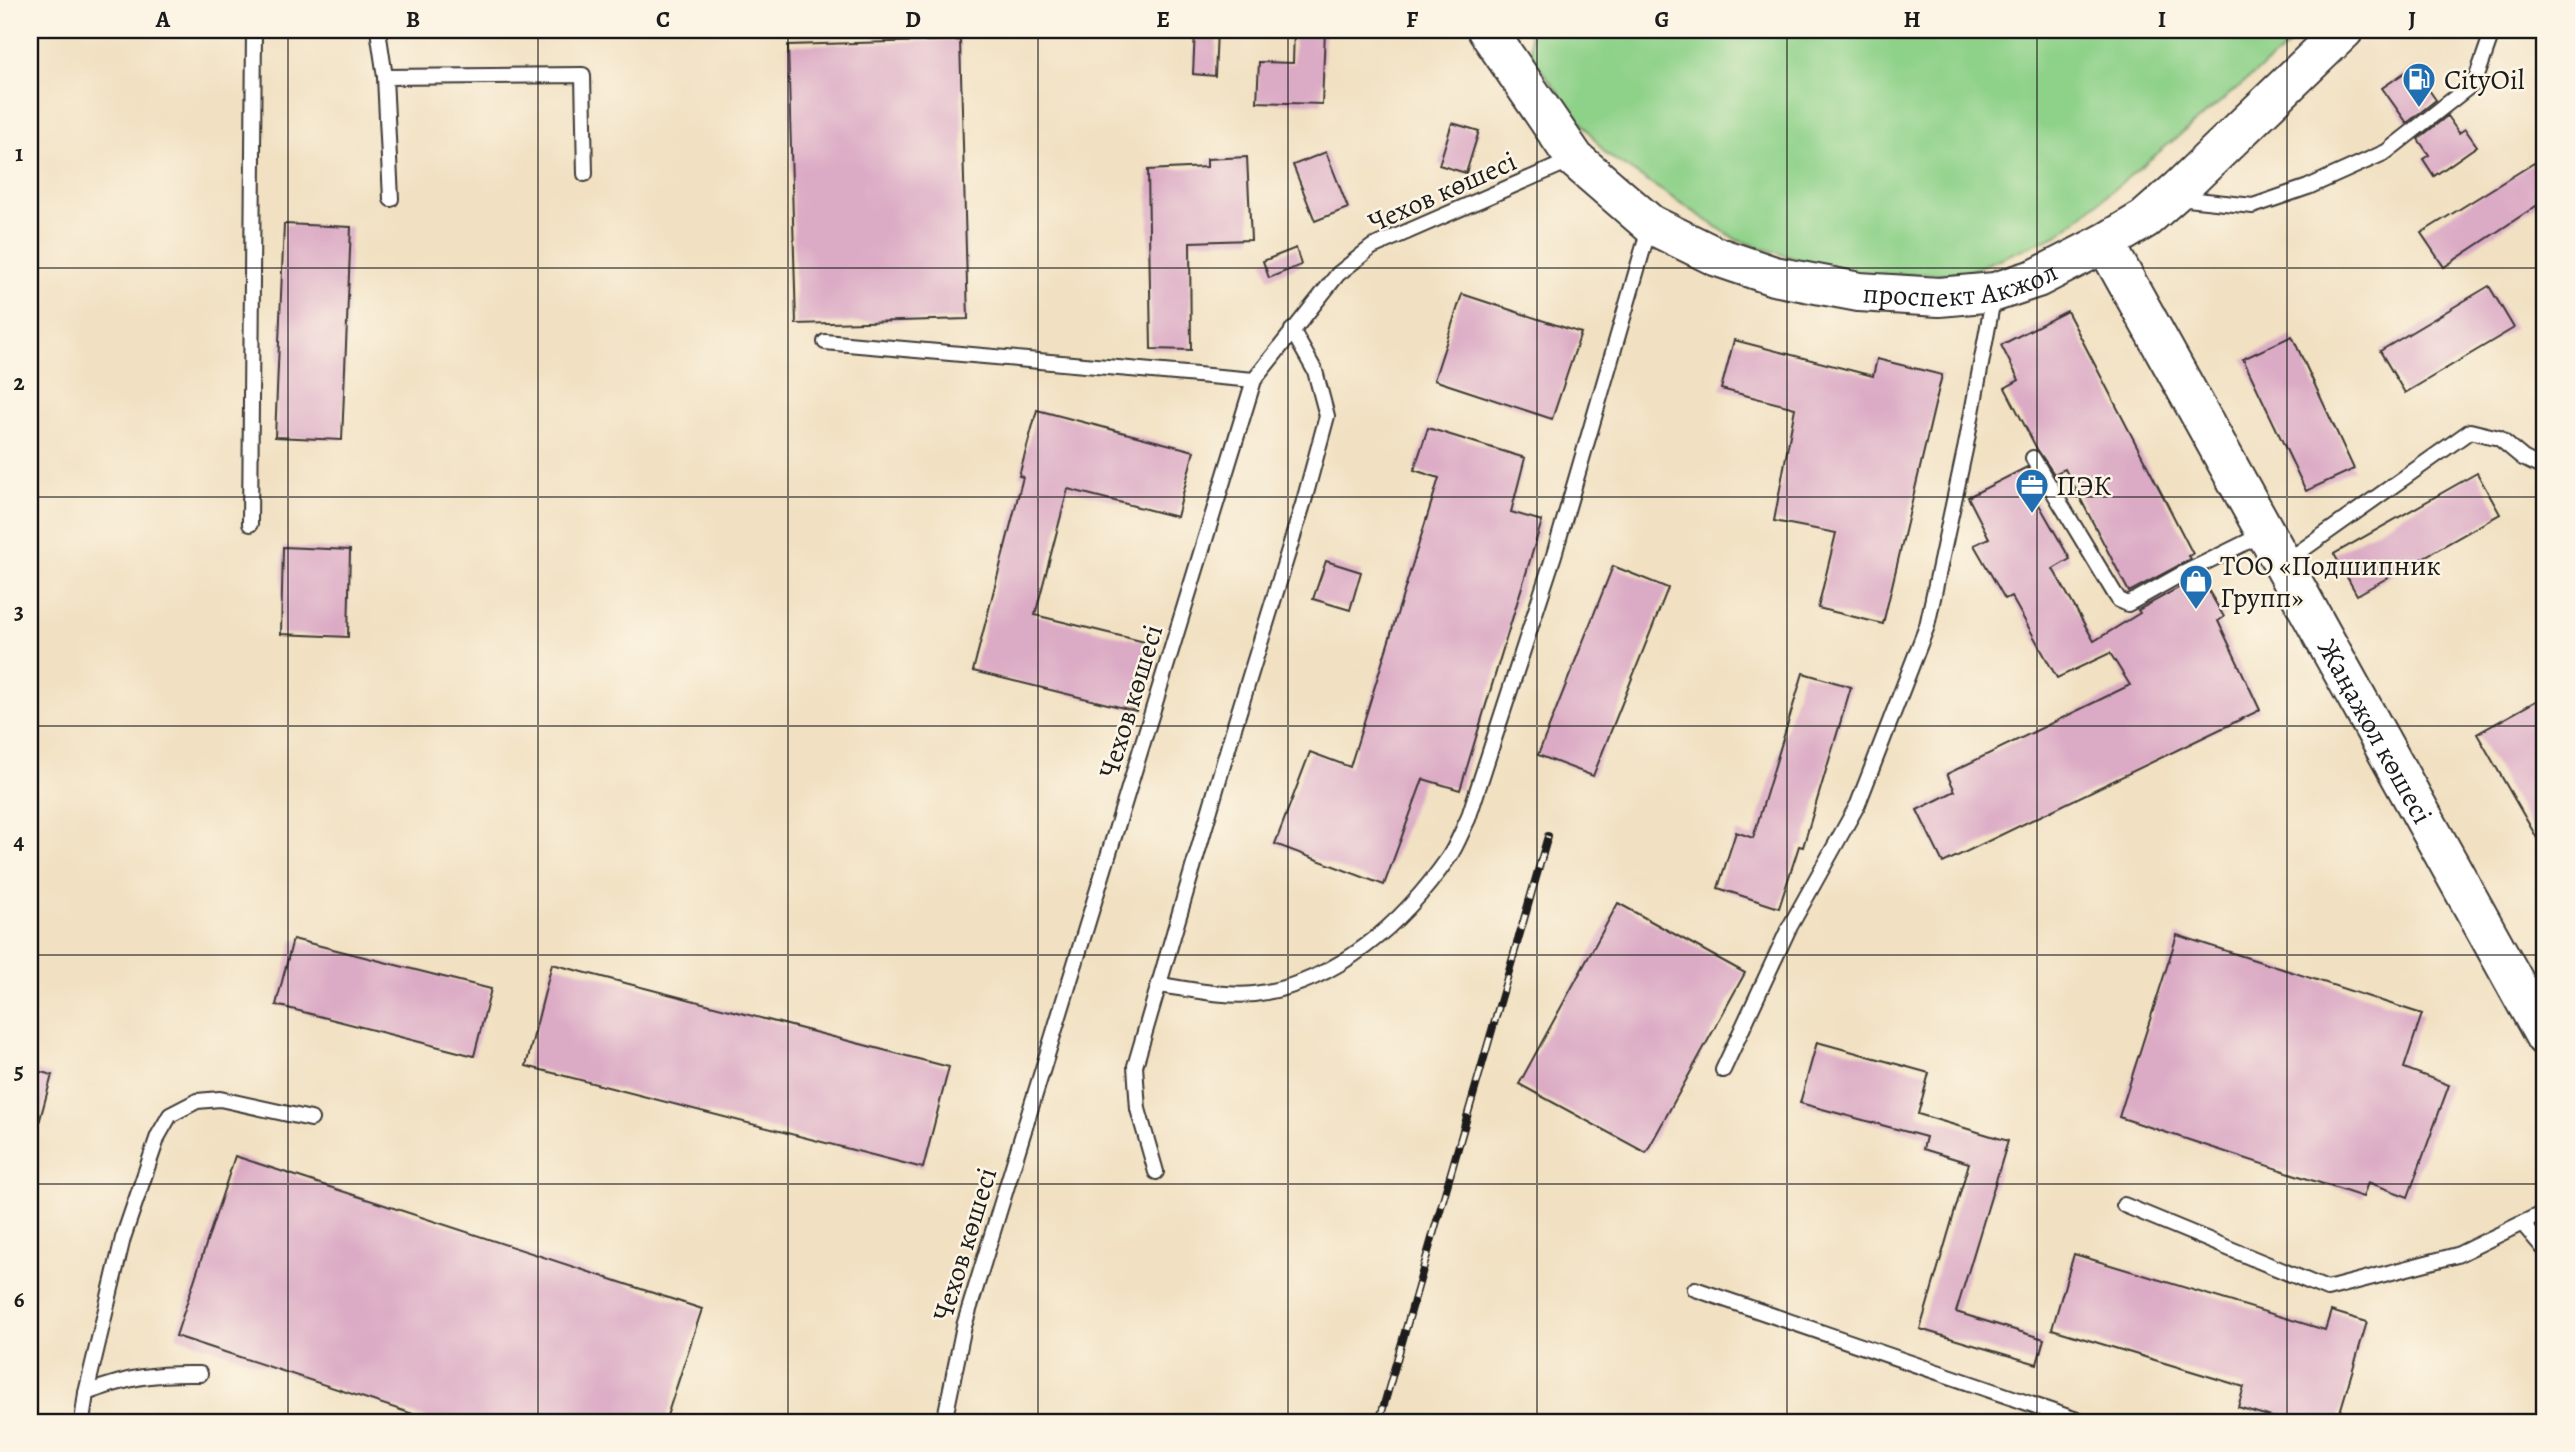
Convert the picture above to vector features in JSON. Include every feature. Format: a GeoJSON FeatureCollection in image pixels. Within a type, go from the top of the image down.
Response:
{"type":"FeatureCollection","features":[{"type":"Feature","properties":{"kind":"main road","name":"проспект Акжол"},"geometry":{"type":"LineString","coordinates":[[1486,30],[1575,159],[1650,224],[1715,256],[1773,276],[1859,292],[1938,297],[1995,292],[2037,278],[2145,219],[2344,30]]}},
{"type":"Feature","properties":{"kind":"main road","name":"проспект Акжол"},"geometry":{"type":"LineString","coordinates":[[1508,30],[1544,117]]}},
{"type":"Feature","properties":{"kind":"main road","name":"Жаңажол көшесі"},"geometry":{"type":"LineString","coordinates":[[2105,243],[2545,1037]]}},
{"type":"Feature","properties":{"kind":"lane"},"geometry":{"type":"LineString","coordinates":[[250,524],[254,30]]}},
{"type":"Feature","properties":{"kind":"lane"},"geometry":{"type":"LineString","coordinates":[[378,30],[385,76],[391,199]]}},
{"type":"Feature","properties":{"kind":"lane"},"geometry":{"type":"LineString","coordinates":[[2170,197],[2253,206],[2308,187],[2386,152],[2474,82],[2493,30]]}},
{"type":"Feature","properties":{"kind":"lane"},"geometry":{"type":"LineString","coordinates":[[385,76],[583,75],[585,174]]}},
{"type":"Feature","properties":{"kind":"lane","name":"Чехов көшесі"},"geometry":{"type":"LineString","coordinates":[[944,1422],[964,1326],[1254,380],[1338,274],[1372,247],[1575,159]]}},
{"type":"Feature","properties":{"kind":"lane"},"geometry":{"type":"LineString","coordinates":[[1159,985],[1252,994],[1276,990],[1321,973],[1365,949],[1419,896],[1451,855],[1468,819],[1554,555],[1650,224]]}},
{"type":"Feature","properties":{"kind":"lane"},"geometry":{"type":"LineString","coordinates":[[1723,1070],[1788,930],[1858,804],[1927,626],[1966,445],[1995,292]]}},
{"type":"Feature","properties":{"kind":"lane"},"geometry":{"type":"LineString","coordinates":[[1156,1172],[1138,1109],[1135,1066],[1327,416],[1315,371],[1292,330]]}},
{"type":"Feature","properties":{"kind":"lane"},"geometry":{"type":"LineString","coordinates":[[825,342],[1254,380]]}},
{"type":"Feature","properties":{"kind":"lane"},"geometry":{"type":"LineString","coordinates":[[2033,458],[2115,594],[2123,603],[2128,604],[2178,576],[2274,549],[2470,431],[2499,438],[2523,458],[2545,469]]}},
{"type":"Feature","properties":{"kind":"lane"},"geometry":{"type":"LineString","coordinates":[[82,1422],[86,1393],[124,1238],[158,1136],[170,1115],[197,1101],[220,1099],[311,1119]]}},
{"type":"Feature","properties":{"kind":"lane"},"geometry":{"type":"LineString","coordinates":[[2124,1205],[2327,1289],[2457,1255],[2545,1212]]}},
{"type":"Feature","properties":{"kind":"lane"},"geometry":{"type":"LineString","coordinates":[[2522,1223],[2545,1250]]}},
{"type":"Feature","properties":{"kind":"lane"},"geometry":{"type":"LineString","coordinates":[[1695,1289],[2083,1422]]}},
{"type":"Feature","properties":{"kind":"lane"},"geometry":{"type":"LineString","coordinates":[[86,1393],[125,1378],[200,1374]]}},
{"type":"Feature","properties":{"kind":"green space"},"geometry":{"type":"Polygon","coordinates":[[[1529,30],[2308,30],[2059,234],[1965,273],[1850,276],[1737,240],[1606,154],[1533,59],[1529,30]]]}},
{"type":"Feature","properties":{"kind":"building"},"geometry":{"type":"Polygon","coordinates":[[[1195,30],[1217,30],[1215,76],[1193,74],[1195,30]]]}},
{"type":"Feature","properties":{"kind":"building"},"geometry":{"type":"Polygon","coordinates":[[[1294,30],[1325,30],[1322,104],[1257,102],[1259,62],[1293,63],[1294,30]]]}},
{"type":"Feature","properties":{"kind":"building"},"geometry":{"type":"Polygon","coordinates":[[[960,40],[968,319],[796,324],[788,45],[960,40]]]}},
{"type":"Feature","properties":{"kind":"building"},"geometry":{"type":"Polygon","coordinates":[[[2413,67],[2436,100],[2407,123],[2382,88],[2413,67]]]}},
{"type":"Feature","properties":{"kind":"building"},"geometry":{"type":"Polygon","coordinates":[[[2447,116],[2459,133],[2465,129],[2477,146],[2434,176],[2423,159],[2429,155],[2418,139],[2447,116]]]}},
{"type":"Feature","properties":{"kind":"building"},"geometry":{"type":"Polygon","coordinates":[[[1452,123],[1479,131],[1466,173],[1439,165],[1452,123]]]}},
{"type":"Feature","properties":{"kind":"building"},"geometry":{"type":"Polygon","coordinates":[[[1326,152],[1348,208],[1315,221],[1293,165],[1326,152]]]}},
{"type":"Feature","properties":{"kind":"building"},"geometry":{"type":"Polygon","coordinates":[[[1247,157],[1251,240],[1190,242],[1191,350],[1151,349],[1148,170],[1207,167],[1207,159],[1247,157]]]}},
{"type":"Feature","properties":{"kind":"building"},"geometry":{"type":"Polygon","coordinates":[[[2534,163],[2545,178],[2545,200],[2444,267],[2421,233],[2534,163]]]}},
{"type":"Feature","properties":{"kind":"building"},"geometry":{"type":"Polygon","coordinates":[[[284,224],[351,227],[342,440],[275,437],[284,224]]]}},
{"type":"Feature","properties":{"kind":"building"},"geometry":{"type":"Polygon","coordinates":[[[1296,248],[1301,265],[1269,278],[1263,261],[1296,248]]]}},
{"type":"Feature","properties":{"kind":"building"},"geometry":{"type":"Polygon","coordinates":[[[2489,286],[2514,328],[2405,393],[2380,351],[2489,286]]]}},
{"type":"Feature","properties":{"kind":"building"},"geometry":{"type":"Polygon","coordinates":[[[1462,294],[1581,333],[1552,419],[1434,380],[1462,294]]]}},
{"type":"Feature","properties":{"kind":"building"},"geometry":{"type":"Polygon","coordinates":[[[2067,311],[2193,554],[2189,556],[2191,559],[2129,592],[2065,469],[2054,474],[2037,449],[2005,388],[2019,380],[2001,345],[2067,311]]]}},
{"type":"Feature","properties":{"kind":"building"},"geometry":{"type":"Polygon","coordinates":[[[2292,336],[2354,469],[2306,491],[2243,359],[2292,336]]]}},
{"type":"Feature","properties":{"kind":"building"},"geometry":{"type":"Polygon","coordinates":[[[1734,340],[1873,376],[1877,359],[1942,375],[1883,624],[1818,608],[1836,533],[1774,521],[1795,408],[1721,389],[1734,340]]]}},
{"type":"Feature","properties":{"kind":"building"},"geometry":{"type":"Polygon","coordinates":[[[1037,410],[1194,451],[1177,517],[1068,489],[1035,615],[1153,644],[1136,711],[973,671],[1023,477],[1019,476],[1037,410]]]}},
{"type":"Feature","properties":{"kind":"building"},"geometry":{"type":"Polygon","coordinates":[[[1428,428],[1525,458],[1511,512],[1542,521],[1460,790],[1423,779],[1384,885],[1275,844],[1310,752],[1350,767],[1439,478],[1414,470],[1428,428]]]}},
{"type":"Feature","properties":{"kind":"building"},"geometry":{"type":"Polygon","coordinates":[[[2027,467],[2037,483],[2029,487],[2070,559],[2053,569],[2094,641],[2140,613],[2138,610],[2200,576],[2224,617],[2218,621],[2260,710],[1943,863],[1917,810],[1955,791],[1947,774],[2130,685],[2110,653],[2057,678],[2011,596],[2005,599],[1974,545],[1989,538],[1968,497],[2027,467]]]}},
{"type":"Feature","properties":{"kind":"building"},"geometry":{"type":"Polygon","coordinates":[[[2477,473],[2500,514],[2357,595],[2334,554],[2477,473]]]}},
{"type":"Feature","properties":{"kind":"building"},"geometry":{"type":"Polygon","coordinates":[[[283,547],[350,550],[348,637],[281,634],[283,547]]]}},
{"type":"Feature","properties":{"kind":"building"},"geometry":{"type":"Polygon","coordinates":[[[1326,561],[1361,572],[1350,610],[1313,599],[1326,561]]]}},
{"type":"Feature","properties":{"kind":"building"},"geometry":{"type":"Polygon","coordinates":[[[1613,566],[1668,588],[1593,776],[1538,755],[1613,566]]]}},
{"type":"Feature","properties":{"kind":"building"},"geometry":{"type":"Polygon","coordinates":[[[1803,673],[1851,687],[1803,847],[1799,846],[1779,908],[1718,888],[1736,832],[1753,838],[1803,673]]]}},
{"type":"Feature","properties":{"kind":"building"},"geometry":{"type":"Polygon","coordinates":[[[2545,696],[2545,852],[2477,734],[2545,696]]]}},
{"type":"Feature","properties":{"kind":"building"},"geometry":{"type":"Polygon","coordinates":[[[1618,903],[1745,973],[1646,1153],[1519,1084],[1618,903]]]}},
{"type":"Feature","properties":{"kind":"building"},"geometry":{"type":"Polygon","coordinates":[[[2177,935],[2422,1014],[2404,1068],[2449,1085],[2408,1197],[2368,1182],[2363,1197],[2119,1117],[2177,935]]]}},
{"type":"Feature","properties":{"kind":"building"},"geometry":{"type":"Polygon","coordinates":[[[293,939],[491,989],[474,1056],[276,1005],[293,939]]]}},
{"type":"Feature","properties":{"kind":"building"},"geometry":{"type":"Polygon","coordinates":[[[552,964],[949,1067],[923,1168],[526,1066],[552,964]]]}},
{"type":"Feature","properties":{"kind":"building"},"geometry":{"type":"Polygon","coordinates":[[[1817,1042],[1929,1073],[1918,1114],[2008,1141],[1956,1312],[2044,1339],[2037,1364],[1920,1329],[1969,1163],[1923,1149],[1926,1137],[1800,1103],[1817,1042]]]}},
{"type":"Feature","properties":{"kind":"building"},"geometry":{"type":"Polygon","coordinates":[[[30,1069],[52,1075],[36,1134],[30,1133],[30,1069]]]}},
{"type":"Feature","properties":{"kind":"building"},"geometry":{"type":"Polygon","coordinates":[[[235,1156],[702,1309],[665,1422],[437,1422],[176,1336],[235,1156]]]}},
{"type":"Feature","properties":{"kind":"building"},"geometry":{"type":"Polygon","coordinates":[[[2074,1254],[2325,1330],[2331,1311],[2367,1322],[2337,1422],[2288,1422],[2238,1407],[2244,1387],[2052,1329],[2074,1254]]]}},
{"type":"Feature","properties":{"kind":"railway"},"geometry":{"type":"LineString","coordinates":[[1379,1422],[1548,836]]}},
{"type":"Feature","properties":{"kind":"place","name":"CityOil"},"geometry":{"type":"Point","coordinates":[2419,109]}},
{"type":"Feature","properties":{"kind":"place","name":"ПЭК"},"geometry":{"type":"Point","coordinates":[2032,515]}},
{"type":"Feature","properties":{"kind":"place","name":"ТОО «Подшипник Групп»"},"geometry":{"type":"Point","coordinates":[2196,611]}}]}
